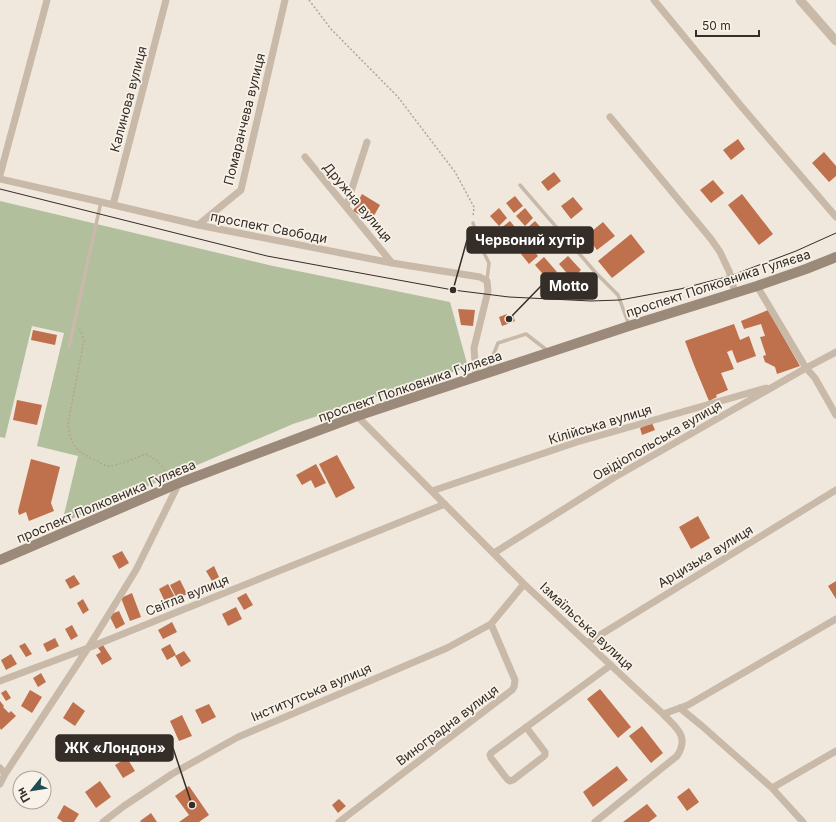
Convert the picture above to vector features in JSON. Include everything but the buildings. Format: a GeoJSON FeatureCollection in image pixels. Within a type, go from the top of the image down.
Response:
{"type":"FeatureCollection","features":[{"type":"Feature","properties":{"kind":"main road","name":"проспект Полковника Гуляєва"},"geometry":{"type":"LineString","coordinates":[[0,560],[175,485],[357,416],[549,352],[757,286],[836,257]]}},
{"type":"Feature","properties":{"kind":"street"},"geometry":{"type":"LineString","coordinates":[[0,175],[46,0]]}},
{"type":"Feature","properties":{"kind":"street","name":"Калинова вулиця"},"geometry":{"type":"LineString","coordinates":[[113,205],[166,0]]}},
{"type":"Feature","properties":{"kind":"street","name":"Помаранчева вулиця"},"geometry":{"type":"LineString","coordinates":[[198,225],[241,190],[285,0]]}},
{"type":"Feature","properties":{"kind":"street"},"geometry":{"type":"LineString","coordinates":[[654,0],[741,106],[836,217]]}},
{"type":"Feature","properties":{"kind":"street"},"geometry":{"type":"LineString","coordinates":[[800,0],[836,41]]}},
{"type":"Feature","properties":{"kind":"street"},"geometry":{"type":"LineString","coordinates":[[610,117],[711,239],[720,252],[729,271],[735,293]]}},
{"type":"Feature","properties":{"kind":"street"},"geometry":{"type":"LineString","coordinates":[[346,207],[367,142]]}},
{"type":"Feature","properties":{"kind":"street","name":"Дружна вулиця"},"geometry":{"type":"LineString","coordinates":[[305,157],[392,263]]}},
{"type":"Feature","properties":{"kind":"street","name":"проспект Свободи"},"geometry":{"type":"LineString","coordinates":[[0,179],[198,225],[392,263],[480,277],[487,281]]}},
{"type":"Feature","properties":{"kind":"street"},"geometry":{"type":"LineString","coordinates":[[476,376],[474,348],[488,291],[487,281]]}},
{"type":"Feature","properties":{"kind":"street"},"geometry":{"type":"LineString","coordinates":[[757,286],[806,368],[815,378],[836,415]]}},
{"type":"Feature","properties":{"kind":"street","name":"Овідіопольська вулиця"},"geometry":{"type":"LineString","coordinates":[[494,553],[615,477],[836,352]]}},
{"type":"Feature","properties":{"kind":"street","name":"Кілійська вулиця"},"geometry":{"type":"LineString","coordinates":[[432,491],[577,442],[776,385]]}},
{"type":"Feature","properties":{"kind":"street","name":"Ізмаїльська вулиця"},"geometry":{"type":"LineString","coordinates":[[357,416],[524,584],[663,714],[680,732],[682,744],[681,751],[677,756],[595,822]]}},
{"type":"Feature","properties":{"kind":"street"},"geometry":{"type":"LineString","coordinates":[[0,784],[5,774],[88,648],[136,570],[175,485]]}},
{"type":"Feature","properties":{"kind":"street","name":"Арцизька вулиця"},"geometry":{"type":"LineString","coordinates":[[587,643],[836,490]]}},
{"type":"Feature","properties":{"kind":"street","name":"Світла вулиця"},"geometry":{"type":"LineString","coordinates":[[0,681],[88,648],[445,504]]}},
{"type":"Feature","properties":{"kind":"street","name":"Інститутська вулиця"},"geometry":{"type":"LineString","coordinates":[[103,822],[172,774],[238,736],[447,648],[491,624],[524,584]]}},
{"type":"Feature","properties":{"kind":"street"},"geometry":{"type":"LineString","coordinates":[[663,714],[680,708],[836,620]]}},
{"type":"Feature","properties":{"kind":"street","name":"Виноградна вулиця"},"geometry":{"type":"LineString","coordinates":[[339,822],[512,690],[515,680],[491,624]]}},
{"type":"Feature","properties":{"kind":"street"},"geometry":{"type":"LineString","coordinates":[[526,727],[545,754],[510,781],[491,758],[491,753],[526,727],[611,665]]}},
{"type":"Feature","properties":{"kind":"street"},"geometry":{"type":"LineString","coordinates":[[680,708],[772,788],[803,822]]}},
{"type":"Feature","properties":{"kind":"street"},"geometry":{"type":"LineString","coordinates":[[772,788],[836,751]]}},
{"type":"Feature","properties":{"kind":"street"},"geometry":{"type":"LineString","coordinates":[[0,768],[5,774]]}},
{"type":"Feature","properties":{"kind":"lane"},"geometry":{"type":"LineString","coordinates":[[520,184],[596,273],[618,295],[630,326]]}},
{"type":"Feature","properties":{"kind":"lane"},"geometry":{"type":"LineString","coordinates":[[69,347],[101,202]]}},
{"type":"Feature","properties":{"kind":"lane"},"geometry":{"type":"LineString","coordinates":[[473,223],[480,245],[489,263],[487,281]]}},
{"type":"Feature","properties":{"kind":"lane"},"geometry":{"type":"LineString","coordinates":[[486,373],[498,343],[526,334],[549,352]]}},
{"type":"Feature","properties":{"kind":"path"},"geometry":{"type":"LineString","coordinates":[[309,0],[331,29],[398,98],[455,172],[474,208],[473,223]]}},
{"type":"Feature","properties":{"kind":"path"},"geometry":{"type":"LineString","coordinates":[[74,323],[81,331],[84,340],[68,424],[70,438],[74,446],[83,454],[106,466],[118,464],[146,454],[158,461],[175,485]]}},
{"type":"Feature","properties":{"kind":"green space"},"geometry":{"type":"Polygon","coordinates":[[[0,201],[273,266],[450,302],[468,367],[293,424],[62,523],[78,456],[37,446],[64,333],[32,326],[5,438],[0,437],[0,201]]]}},
{"type":"Feature","properties":{"kind":"tram line"},"geometry":{"type":"LineString","coordinates":[[0,189],[267,256],[453,290],[509,297],[591,301],[620,300],[680,289],[730,276],[796,251],[836,233]]}},
{"type":"Feature","properties":{"kind":"place","name":"Червоний хутір"},"geometry":{"type":"Point","coordinates":[453,290]}},
{"type":"Feature","properties":{"kind":"place","name":"Motto"},"geometry":{"type":"Point","coordinates":[509,319]}},
{"type":"Feature","properties":{"kind":"place","name":"ЖК «Лондон»"},"geometry":{"type":"Point","coordinates":[192,805]}}]}
